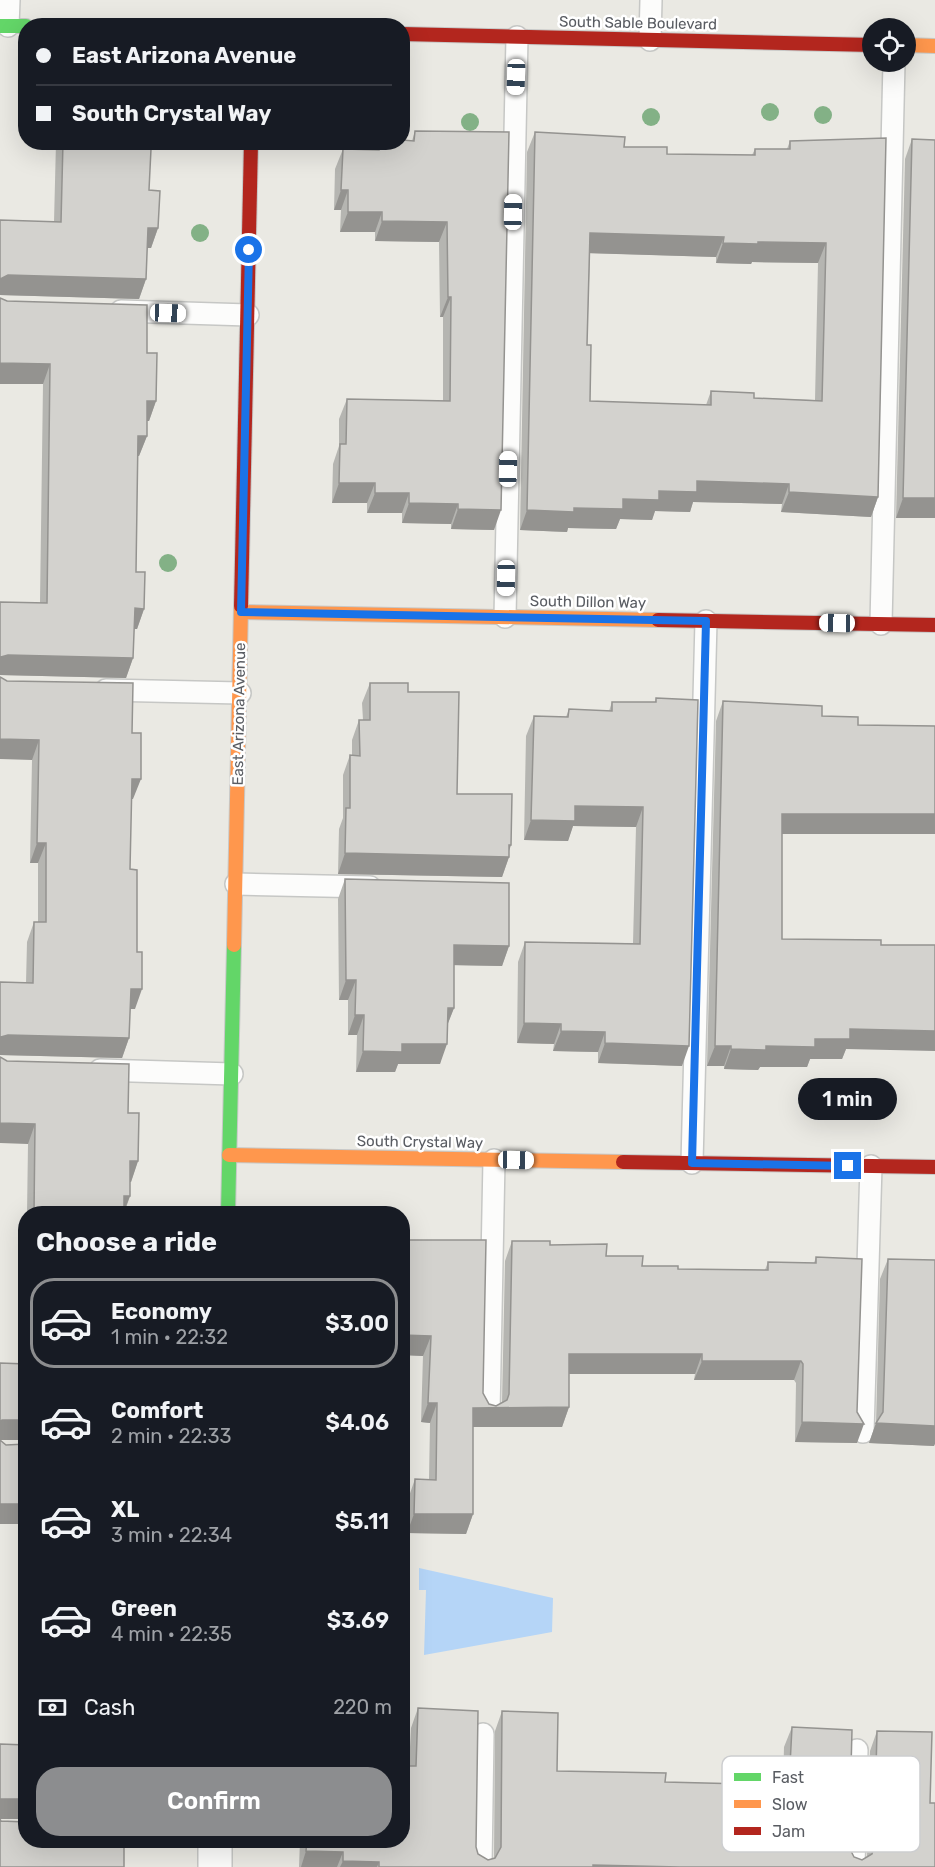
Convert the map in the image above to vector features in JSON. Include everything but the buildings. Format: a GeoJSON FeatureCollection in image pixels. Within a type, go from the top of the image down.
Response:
{"type":"FeatureCollection","features":[{"type":"Feature","properties":{"kind":"street","name":"South Sable Boulevard"},"geometry":{"type":"LineString","coordinates":[[410,34],[862,45]]}},
{"type":"Feature","properties":{"kind":"street"},"geometry":{"type":"LineString","coordinates":[[916,45],[935,46]]}},
{"type":"Feature","properties":{"kind":"street","name":"East Arizona Avenue"},"geometry":{"type":"LineString","coordinates":[[228,1206],[251,150]]}},
{"type":"Feature","properties":{"kind":"street","name":"South Dillon Way"},"geometry":{"type":"LineString","coordinates":[[241,612],[935,625]]}},
{"type":"Feature","properties":{"kind":"street","name":"South Crystal Way"},"geometry":{"type":"LineString","coordinates":[[229,1155],[935,1167]]}},
{"type":"Feature","properties":{"kind":"street"},"geometry":{"type":"LineString","coordinates":[[215,1848],[215,1867]]}},
{"type":"Feature","properties":{"kind":"lane"},"geometry":{"type":"LineString","coordinates":[[9,0],[11,26]]}},
{"type":"Feature","properties":{"kind":"lane"},"geometry":{"type":"LineString","coordinates":[[650,40],[651,0]]}},
{"type":"Feature","properties":{"kind":"lane"},"geometry":{"type":"LineString","coordinates":[[506,617],[517,37]]}},
{"type":"Feature","properties":{"kind":"lane"},"geometry":{"type":"LineString","coordinates":[[881,624],[894,72]]}},
{"type":"Feature","properties":{"kind":"lane"},"geometry":{"type":"LineString","coordinates":[[96,311],[248,315]]}},
{"type":"Feature","properties":{"kind":"lane"},"geometry":{"type":"LineString","coordinates":[[692,1163],[706,621]]}},
{"type":"Feature","properties":{"kind":"lane"},"geometry":{"type":"LineString","coordinates":[[83,689],[240,693]]}},
{"type":"Feature","properties":{"kind":"lane"},"geometry":{"type":"LineString","coordinates":[[236,884],[388,887]]}},
{"type":"Feature","properties":{"kind":"lane"},"geometry":{"type":"LineString","coordinates":[[80,1070],[231,1074]]}},
{"type":"Feature","properties":{"kind":"lane"},"geometry":{"type":"LineString","coordinates":[[489,1413],[494,1160]]}},
{"type":"Feature","properties":{"kind":"lane"},"geometry":{"type":"LineString","coordinates":[[863,1432],[871,1166]]}},
{"type":"Feature","properties":{"kind":"lane"},"geometry":{"type":"LineString","coordinates":[[481,1867],[483,1734]]}},
{"type":"Feature","properties":{"kind":"lane"},"geometry":{"type":"LineString","coordinates":[[857,1750],[857,1756]]}},
{"type":"Feature","properties":{"kind":"lane"},"geometry":{"type":"LineString","coordinates":[[854,1852],[854,1867]]}},
{"type":"Feature","properties":{"kind":"water"},"geometry":{"type":"Polygon","coordinates":[[[419,1568],[553,1598],[552,1632],[424,1655],[426,1590],[419,1590],[419,1568]]]}},
{"type":"Feature","properties":{"kind":"traffic: fast"},"geometry":{"type":"LineString","coordinates":[[0,26],[18,26]]}},
{"type":"Feature","properties":{"kind":"traffic: fast"},"geometry":{"type":"LineString","coordinates":[[228,1206],[234,945]]}},
{"type":"Feature","properties":{"kind":"traffic: slow"},"geometry":{"type":"LineString","coordinates":[[916,45],[935,46]]}},
{"type":"Feature","properties":{"kind":"traffic: slow"},"geometry":{"type":"LineString","coordinates":[[234,945],[241,606]]}},
{"type":"Feature","properties":{"kind":"traffic: slow"},"geometry":{"type":"LineString","coordinates":[[241,612],[658,620]]}},
{"type":"Feature","properties":{"kind":"traffic: slow"},"geometry":{"type":"LineString","coordinates":[[229,1155],[623,1162]]}},
{"type":"Feature","properties":{"kind":"traffic: jam"},"geometry":{"type":"LineString","coordinates":[[410,34],[862,45]]}},
{"type":"Feature","properties":{"kind":"traffic: jam"},"geometry":{"type":"LineString","coordinates":[[241,606],[251,150]]}},
{"type":"Feature","properties":{"kind":"traffic: jam"},"geometry":{"type":"LineString","coordinates":[[658,620],[935,625]]}},
{"type":"Feature","properties":{"kind":"traffic: jam"},"geometry":{"type":"LineString","coordinates":[[623,1162],[935,1167]]}},
{"type":"Feature","properties":{"kind":"route"},"geometry":{"type":"LineString","coordinates":[[249,250],[241,612],[706,621],[692,1163],[848,1166]]}}]}
